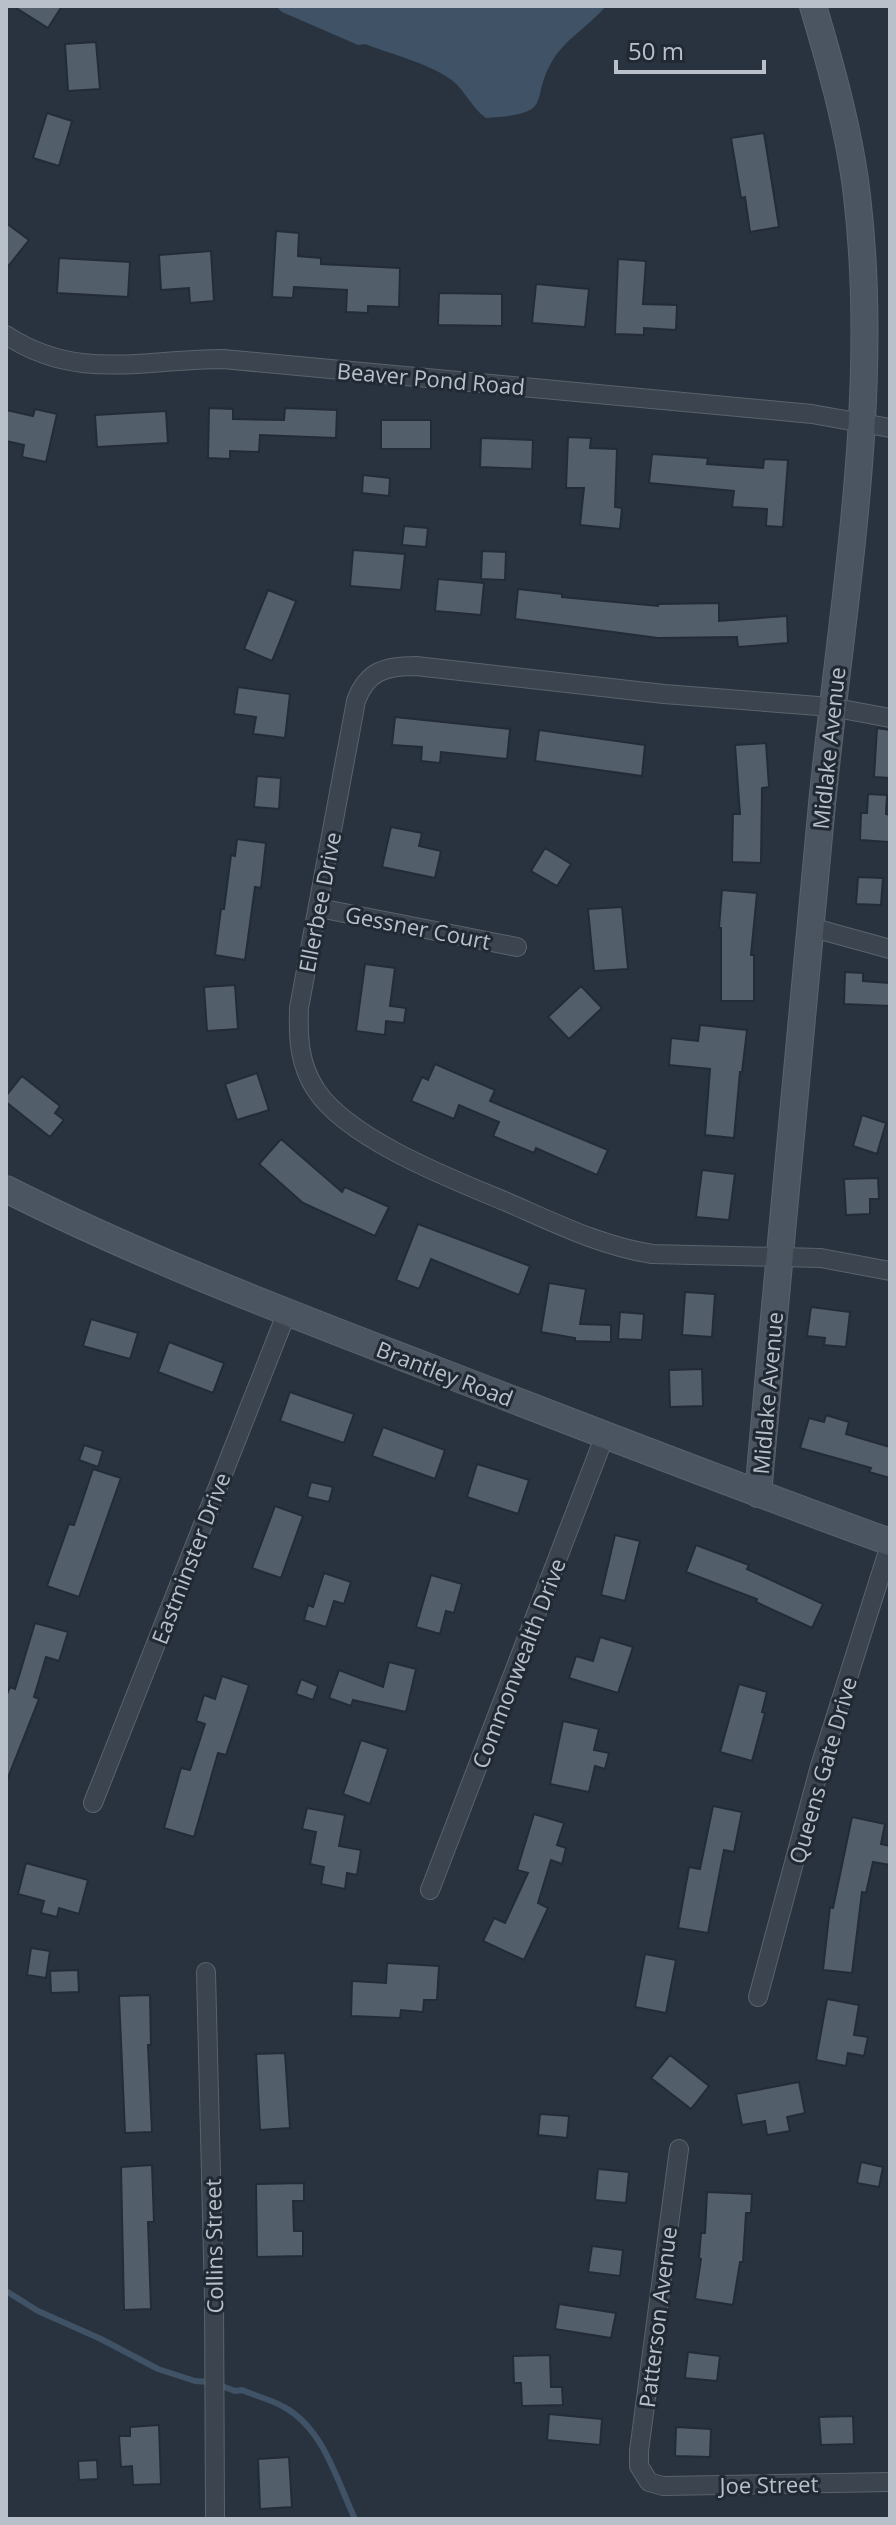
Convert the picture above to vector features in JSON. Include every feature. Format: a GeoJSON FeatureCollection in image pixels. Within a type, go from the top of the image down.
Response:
{"type":"FeatureCollection","features":[{"type":"Feature","properties":{"kind":"street","name":"Midlake Avenue"},"geometry":{"type":"LineString","coordinates":[[758,1494],[831,707],[857,486],[865,335],[857,195],[847,139],[813,6]]}},
{"type":"Feature","properties":{"kind":"street","name":"Beaver Pond Road"},"geometry":{"type":"LineString","coordinates":[[6,335],[57,360],[85,365],[223,359],[796,413],[890,428]]}},
{"type":"Feature","properties":{"kind":"street","name":"Ellerbee Drive"},"geometry":{"type":"LineString","coordinates":[[890,718],[831,707],[664,694],[416,666],[396,666],[373,674],[362,684],[356,701],[299,1008],[300,1055],[305,1070],[325,1102],[361,1131],[441,1174],[595,1240],[627,1250],[714,1257],[821,1258],[890,1271]]}},
{"type":"Feature","properties":{"kind":"street","name":"Gessner Court"},"geometry":{"type":"LineString","coordinates":[[319,908],[517,947]]}},
{"type":"Feature","properties":{"kind":"street"},"geometry":{"type":"LineString","coordinates":[[810,927],[890,949]]}},
{"type":"Feature","properties":{"kind":"street","name":"Brantley Road"},"geometry":{"type":"LineString","coordinates":[[6,1189],[85,1229],[287,1312],[890,1544]]}},
{"type":"Feature","properties":{"kind":"street","name":"Eastminster Drive"},"geometry":{"type":"LineString","coordinates":[[93,1803],[287,1312]]}},
{"type":"Feature","properties":{"kind":"street","name":"Commonwealth Drive"},"geometry":{"type":"LineString","coordinates":[[430,1890],[605,1435]]}},
{"type":"Feature","properties":{"kind":"street","name":"Queens Gate Drive"},"geometry":{"type":"LineString","coordinates":[[758,1997],[820,1766],[890,1544]]}},
{"type":"Feature","properties":{"kind":"street","name":"Collins Street"},"geometry":{"type":"LineString","coordinates":[[206,1972],[214,2298],[215,2519]]}},
{"type":"Feature","properties":{"kind":"street","name":"Patterson Avenue"},"geometry":{"type":"LineString","coordinates":[[649,2482],[639,2466],[639,2451],[679,2149]]}},
{"type":"Feature","properties":{"kind":"street","name":"Joe Street"},"geometry":{"type":"LineString","coordinates":[[649,2482],[663,2486],[890,2482]]}},
{"type":"Feature","properties":{"kind":"water"},"geometry":{"type":"Polygon","coordinates":[[[276,6],[606,6],[556,55],[533,108],[524,113],[486,118],[458,85],[443,75],[422,64],[365,44],[358,45],[282,12],[276,6]]]}},
{"type":"Feature","properties":{"kind":"building"},"geometry":{"type":"Polygon","coordinates":[[[13,6],[62,6],[48,28],[13,6]]]}},
{"type":"Feature","properties":{"kind":"building"},"geometry":{"type":"Polygon","coordinates":[[[96,42],[100,89],[68,91],[65,44],[96,42]]]}},
{"type":"Feature","properties":{"kind":"building"},"geometry":{"type":"Polygon","coordinates":[[[47,113],[72,121],[59,166],[33,158],[47,113]]]}},
{"type":"Feature","properties":{"kind":"building"},"geometry":{"type":"Polygon","coordinates":[[[764,133],[779,227],[750,232],[731,138],[764,133]]]}},
{"type":"Feature","properties":{"kind":"building"},"geometry":{"type":"Polygon","coordinates":[[[6,223],[29,240],[6,269],[6,223]]]}},
{"type":"Feature","properties":{"kind":"building"},"geometry":{"type":"Polygon","coordinates":[[[276,231],[299,233],[298,256],[321,258],[321,264],[400,268],[399,307],[368,306],[368,313],[346,312],[347,290],[294,287],[293,298],[272,297],[276,231]]]}},
{"type":"Feature","properties":{"kind":"building"},"geometry":{"type":"Polygon","coordinates":[[[211,251],[214,301],[190,303],[189,288],[161,290],[159,255],[211,251]]]}},
{"type":"Feature","properties":{"kind":"building"},"geometry":{"type":"Polygon","coordinates":[[[59,258],[130,262],[128,297],[57,293],[59,258]]]}},
{"type":"Feature","properties":{"kind":"building"},"geometry":{"type":"Polygon","coordinates":[[[618,259],[646,261],[643,304],[677,305],[676,330],[644,328],[644,335],[615,334],[618,259]]]}},
{"type":"Feature","properties":{"kind":"building"},"geometry":{"type":"Polygon","coordinates":[[[536,284],[589,289],[585,327],[532,323],[536,284]]]}},
{"type":"Feature","properties":{"kind":"building"},"geometry":{"type":"Polygon","coordinates":[[[439,293],[502,294],[502,326],[438,325],[439,293]]]}},
{"type":"Feature","properties":{"kind":"building"},"geometry":{"type":"Polygon","coordinates":[[[209,408],[233,409],[233,419],[284,420],[285,408],[337,410],[336,438],[260,435],[259,452],[230,451],[230,459],[208,458],[209,408]]]}},
{"type":"Feature","properties":{"kind":"building"},"geometry":{"type":"Polygon","coordinates":[[[35,409],[57,414],[46,462],[22,457],[24,445],[6,441],[6,410],[33,416],[35,409]]]}},
{"type":"Feature","properties":{"kind":"building"},"geometry":{"type":"Polygon","coordinates":[[[166,411],[168,443],[97,447],[95,415],[166,411]]]}},
{"type":"Feature","properties":{"kind":"building"},"geometry":{"type":"Polygon","coordinates":[[[381,420],[431,420],[431,449],[381,449],[381,420]]]}},
{"type":"Feature","properties":{"kind":"building"},"geometry":{"type":"Polygon","coordinates":[[[568,437],[591,438],[590,448],[617,449],[615,507],[622,508],[620,529],[580,525],[584,488],[566,488],[568,437]]]}},
{"type":"Feature","properties":{"kind":"building"},"geometry":{"type":"Polygon","coordinates":[[[481,438],[533,440],[532,469],[480,467],[481,438]]]}},
{"type":"Feature","properties":{"kind":"building"},"geometry":{"type":"Polygon","coordinates":[[[652,454],[708,458],[707,464],[763,468],[764,459],[788,460],[783,527],[766,526],[767,509],[732,507],[734,491],[649,483],[652,454]]]}},
{"type":"Feature","properties":{"kind":"building"},"geometry":{"type":"Polygon","coordinates":[[[363,475],[390,478],[389,496],[362,493],[363,475]]]}},
{"type":"Feature","properties":{"kind":"building"},"geometry":{"type":"Polygon","coordinates":[[[404,526],[428,528],[426,547],[402,545],[404,526]]]}},
{"type":"Feature","properties":{"kind":"building"},"geometry":{"type":"Polygon","coordinates":[[[353,550],[405,554],[401,590],[350,586],[353,550]]]}},
{"type":"Feature","properties":{"kind":"building"},"geometry":{"type":"Polygon","coordinates":[[[482,551],[506,552],[505,580],[481,579],[482,551]]]}},
{"type":"Feature","properties":{"kind":"building"},"geometry":{"type":"Polygon","coordinates":[[[438,579],[484,583],[481,615],[435,611],[438,579]]]}},
{"type":"Feature","properties":{"kind":"building"},"geometry":{"type":"Polygon","coordinates":[[[518,589],[562,594],[562,597],[658,606],[719,603],[719,621],[787,616],[788,643],[738,647],[737,637],[658,638],[515,619],[518,589]]]}},
{"type":"Feature","properties":{"kind":"building"},"geometry":{"type":"Polygon","coordinates":[[[268,590],[296,601],[272,661],[244,649],[268,590]]]}},
{"type":"Feature","properties":{"kind":"building"},"geometry":{"type":"Polygon","coordinates":[[[238,687],[290,694],[285,738],[253,734],[256,717],[234,714],[238,687]]]}},
{"type":"Feature","properties":{"kind":"building"},"geometry":{"type":"Polygon","coordinates":[[[395,717],[510,729],[507,759],[441,752],[440,763],[421,761],[422,747],[392,745],[395,717]]]}},
{"type":"Feature","properties":{"kind":"building"},"geometry":{"type":"Polygon","coordinates":[[[877,728],[890,730],[890,778],[874,777],[877,728]]]}},
{"type":"Feature","properties":{"kind":"building"},"geometry":{"type":"Polygon","coordinates":[[[539,730],[645,745],[642,776],[535,761],[539,730]]]}},
{"type":"Feature","properties":{"kind":"building"},"geometry":{"type":"Polygon","coordinates":[[[766,743],[769,787],[762,788],[761,863],[732,862],[733,814],[740,814],[735,745],[766,743]]]}},
{"type":"Feature","properties":{"kind":"building"},"geometry":{"type":"Polygon","coordinates":[[[257,776],[281,778],[279,809],[254,807],[257,776]]]}},
{"type":"Feature","properties":{"kind":"building"},"geometry":{"type":"Polygon","coordinates":[[[868,794],[887,795],[889,842],[860,840],[861,813],[867,813],[868,794]]]}},
{"type":"Feature","properties":{"kind":"building"},"geometry":{"type":"Polygon","coordinates":[[[391,827],[422,833],[419,846],[441,851],[435,878],[382,867],[391,827]]]}},
{"type":"Feature","properties":{"kind":"building"},"geometry":{"type":"Polygon","coordinates":[[[237,839],[266,843],[261,888],[255,887],[245,960],[215,955],[231,855],[235,856],[237,839]]]}},
{"type":"Feature","properties":{"kind":"building"},"geometry":{"type":"Polygon","coordinates":[[[545,848],[571,864],[557,886],[531,871],[545,848]]]}},
{"type":"Feature","properties":{"kind":"building"},"geometry":{"type":"Polygon","coordinates":[[[858,877],[883,878],[881,905],[856,904],[858,877]]]}},
{"type":"Feature","properties":{"kind":"building"},"geometry":{"type":"Polygon","coordinates":[[[722,890],[757,893],[751,955],[754,955],[754,1001],[721,1001],[719,928],[722,890]]]}},
{"type":"Feature","properties":{"kind":"building"},"geometry":{"type":"Polygon","coordinates":[[[622,907],[628,969],[594,971],[588,909],[622,907]]]}},
{"type":"Feature","properties":{"kind":"building"},"geometry":{"type":"Polygon","coordinates":[[[365,964],[395,968],[390,1006],[406,1008],[404,1023],[386,1021],[385,1035],[356,1031],[365,964]]]}},
{"type":"Feature","properties":{"kind":"building"},"geometry":{"type":"Polygon","coordinates":[[[845,972],[863,973],[863,981],[890,983],[890,1006],[844,1004],[845,972]]]}},
{"type":"Feature","properties":{"kind":"building"},"geometry":{"type":"Polygon","coordinates":[[[235,985],[238,1029],[207,1031],[204,987],[235,985]]]}},
{"type":"Feature","properties":{"kind":"building"},"geometry":{"type":"Polygon","coordinates":[[[581,986],[602,1008],[569,1039],[548,1017],[581,986]]]}},
{"type":"Feature","properties":{"kind":"building"},"geometry":{"type":"Polygon","coordinates":[[[700,1025],[747,1030],[734,1138],[705,1135],[710,1069],[669,1065],[671,1038],[698,1041],[700,1025]]]}},
{"type":"Feature","properties":{"kind":"building"},"geometry":{"type":"Polygon","coordinates":[[[435,1064],[495,1090],[490,1101],[608,1150],[597,1175],[536,1148],[534,1153],[493,1136],[499,1122],[459,1105],[454,1119],[411,1101],[422,1077],[428,1080],[435,1064]]]}},
{"type":"Feature","properties":{"kind":"building"},"geometry":{"type":"Polygon","coordinates":[[[257,1073],[269,1110],[237,1120],[225,1084],[257,1073]]]}},
{"type":"Feature","properties":{"kind":"building"},"geometry":{"type":"Polygon","coordinates":[[[22,1076],[60,1106],[55,1113],[64,1120],[50,1137],[6,1102],[6,1096],[22,1076]]]}},
{"type":"Feature","properties":{"kind":"building"},"geometry":{"type":"Polygon","coordinates":[[[862,1115],[886,1123],[877,1154],[853,1146],[862,1115]]]}},
{"type":"Feature","properties":{"kind":"building"},"geometry":{"type":"Polygon","coordinates":[[[281,1139],[342,1192],[345,1187],[389,1207],[375,1236],[303,1203],[259,1164],[281,1139]]]}},
{"type":"Feature","properties":{"kind":"building"},"geometry":{"type":"Polygon","coordinates":[[[702,1170],[735,1174],[729,1220],[696,1217],[702,1170]]]}},
{"type":"Feature","properties":{"kind":"building"},"geometry":{"type":"Polygon","coordinates":[[[878,1178],[879,1199],[870,1199],[870,1214],[846,1215],[844,1179],[878,1178]]]}},
{"type":"Feature","properties":{"kind":"building"},"geometry":{"type":"Polygon","coordinates":[[[418,1224],[530,1266],[519,1295],[431,1259],[419,1289],[396,1280],[418,1224]]]}},
{"type":"Feature","properties":{"kind":"building"},"geometry":{"type":"Polygon","coordinates":[[[549,1283],[586,1289],[580,1324],[611,1325],[611,1342],[575,1341],[575,1338],[541,1332],[549,1283]]]}},
{"type":"Feature","properties":{"kind":"building"},"geometry":{"type":"Polygon","coordinates":[[[685,1292],[715,1294],[712,1337],[682,1335],[685,1292]]]}},
{"type":"Feature","properties":{"kind":"building"},"geometry":{"type":"Polygon","coordinates":[[[811,1307],[850,1312],[846,1347],[824,1345],[825,1338],[807,1336],[811,1307]]]}},
{"type":"Feature","properties":{"kind":"building"},"geometry":{"type":"Polygon","coordinates":[[[620,1312],[644,1314],[642,1340],[618,1339],[620,1312]]]}},
{"type":"Feature","properties":{"kind":"building"},"geometry":{"type":"Polygon","coordinates":[[[91,1319],[138,1333],[130,1359],[83,1346],[91,1319]]]}},
{"type":"Feature","properties":{"kind":"building"},"geometry":{"type":"Polygon","coordinates":[[[169,1342],[224,1363],[213,1393],[158,1372],[169,1342]]]}},
{"type":"Feature","properties":{"kind":"building"},"geometry":{"type":"Polygon","coordinates":[[[702,1369],[703,1406],[670,1407],[669,1370],[702,1369]]]}},
{"type":"Feature","properties":{"kind":"building"},"geometry":{"type":"Polygon","coordinates":[[[290,1392],[354,1414],[344,1443],[280,1421],[290,1392]]]}},
{"type":"Feature","properties":{"kind":"building"},"geometry":{"type":"Polygon","coordinates":[[[826,1415],[849,1422],[846,1434],[890,1447],[890,1478],[869,1472],[871,1468],[800,1448],[809,1418],[824,1422],[826,1415]]]}},
{"type":"Feature","properties":{"kind":"building"},"geometry":{"type":"Polygon","coordinates":[[[383,1427],[445,1450],[435,1479],[372,1456],[383,1427]]]}},
{"type":"Feature","properties":{"kind":"building"},"geometry":{"type":"Polygon","coordinates":[[[84,1445],[103,1451],[98,1467],[79,1460],[84,1445]]]}},
{"type":"Feature","properties":{"kind":"building"},"geometry":{"type":"Polygon","coordinates":[[[477,1464],[529,1480],[518,1514],[467,1497],[477,1464]]]}},
{"type":"Feature","properties":{"kind":"building"},"geometry":{"type":"Polygon","coordinates":[[[93,1469],[121,1478],[79,1597],[47,1586],[69,1524],[74,1525],[93,1469]]]}},
{"type":"Feature","properties":{"kind":"building"},"geometry":{"type":"Polygon","coordinates":[[[311,1482],[333,1487],[329,1502],[307,1497],[311,1482]]]}},
{"type":"Feature","properties":{"kind":"building"},"geometry":{"type":"Polygon","coordinates":[[[275,1506],[303,1516],[281,1578],[252,1568],[275,1506]]]}},
{"type":"Feature","properties":{"kind":"building"},"geometry":{"type":"Polygon","coordinates":[[[615,1535],[640,1541],[625,1601],[601,1595],[615,1535]]]}},
{"type":"Feature","properties":{"kind":"building"},"geometry":{"type":"Polygon","coordinates":[[[696,1545],[749,1565],[747,1569],[823,1604],[812,1628],[756,1602],[757,1599],[686,1572],[696,1545]]]}},
{"type":"Feature","properties":{"kind":"building"},"geometry":{"type":"Polygon","coordinates":[[[324,1573],[351,1582],[344,1604],[334,1601],[326,1627],[304,1620],[308,1605],[313,1607],[324,1573]]]}},
{"type":"Feature","properties":{"kind":"building"},"geometry":{"type":"Polygon","coordinates":[[[431,1575],[462,1584],[454,1613],[446,1611],[440,1634],[416,1627],[431,1575]]]}},
{"type":"Feature","properties":{"kind":"building"},"geometry":{"type":"Polygon","coordinates":[[[35,1623],[68,1632],[59,1661],[46,1657],[34,1697],[39,1699],[7,1780],[6,1696],[10,1687],[15,1689],[35,1623]]]}},
{"type":"Feature","properties":{"kind":"building"},"geometry":{"type":"Polygon","coordinates":[[[600,1637],[633,1647],[618,1693],[569,1678],[576,1656],[593,1661],[600,1637]]]}},
{"type":"Feature","properties":{"kind":"building"},"geometry":{"type":"Polygon","coordinates":[[[389,1662],[416,1669],[406,1712],[353,1700],[351,1706],[329,1698],[339,1670],[383,1687],[389,1662]]]}},
{"type":"Feature","properties":{"kind":"building"},"geometry":{"type":"Polygon","coordinates":[[[222,1676],[249,1685],[226,1755],[218,1753],[194,1837],[164,1828],[181,1768],[190,1770],[205,1724],[196,1721],[204,1695],[215,1699],[222,1676]]]}},
{"type":"Feature","properties":{"kind":"building"},"geometry":{"type":"Polygon","coordinates":[[[301,1679],[318,1686],[313,1700],[296,1694],[301,1679]]]}},
{"type":"Feature","properties":{"kind":"building"},"geometry":{"type":"Polygon","coordinates":[[[739,1684],[767,1692],[762,1712],[765,1713],[752,1761],[720,1752],[739,1684]]]}},
{"type":"Feature","properties":{"kind":"building"},"geometry":{"type":"Polygon","coordinates":[[[563,1721],[599,1729],[594,1750],[609,1753],[605,1769],[595,1766],[589,1792],[550,1784],[563,1721]]]}},
{"type":"Feature","properties":{"kind":"building"},"geometry":{"type":"Polygon","coordinates":[[[361,1740],[388,1749],[370,1804],[343,1794],[361,1740]]]}},
{"type":"Feature","properties":{"kind":"building"},"geometry":{"type":"Polygon","coordinates":[[[713,1806],[742,1812],[734,1852],[724,1850],[708,1933],[678,1928],[689,1867],[700,1869],[713,1806]]]}},
{"type":"Feature","properties":{"kind":"building"},"geometry":{"type":"Polygon","coordinates":[[[307,1808],[345,1815],[339,1846],[361,1850],[357,1875],[347,1873],[345,1889],[321,1884],[324,1867],[310,1864],[316,1832],[302,1829],[307,1808]]]}},
{"type":"Feature","properties":{"kind":"building"},"geometry":{"type":"Polygon","coordinates":[[[534,1814],[564,1823],[557,1845],[566,1848],[562,1864],[551,1860],[538,1903],[548,1908],[524,1960],[483,1941],[494,1918],[505,1923],[528,1873],[517,1870],[534,1814]]]}},
{"type":"Feature","properties":{"kind":"building"},"geometry":{"type":"Polygon","coordinates":[[[852,1817],[885,1824],[881,1844],[890,1846],[890,1865],[873,1862],[866,1893],[862,1892],[852,1973],[823,1970],[830,1907],[833,1908],[852,1817]]]}},
{"type":"Feature","properties":{"kind":"building"},"geometry":{"type":"Polygon","coordinates":[[[26,1863],[88,1880],[79,1914],[59,1908],[57,1917],[41,1913],[44,1901],[18,1894],[26,1863]]]}},
{"type":"Feature","properties":{"kind":"building"},"geometry":{"type":"Polygon","coordinates":[[[31,1948],[50,1951],[46,1978],[27,1975],[31,1948]]]}},
{"type":"Feature","properties":{"kind":"building"},"geometry":{"type":"Polygon","coordinates":[[[645,1954],[676,1960],[666,2013],[635,2007],[645,1954]]]}},
{"type":"Feature","properties":{"kind":"building"},"geometry":{"type":"Polygon","coordinates":[[[387,1963],[439,1966],[437,2000],[424,2000],[423,2012],[401,2010],[400,2018],[351,2016],[352,1981],[386,1983],[387,1963]]]}},
{"type":"Feature","properties":{"kind":"building"},"geometry":{"type":"Polygon","coordinates":[[[78,1970],[79,1992],[51,1993],[50,1971],[78,1970]]]}},
{"type":"Feature","properties":{"kind":"building"},"geometry":{"type":"Polygon","coordinates":[[[150,1995],[151,2045],[148,2045],[152,2132],[125,2133],[119,1996],[150,1995]]]}},
{"type":"Feature","properties":{"kind":"building"},"geometry":{"type":"Polygon","coordinates":[[[827,1999],[859,2005],[854,2035],[868,2037],[864,2056],[848,2053],[846,2066],[816,2060],[827,1999]]]}},
{"type":"Feature","properties":{"kind":"building"},"geometry":{"type":"Polygon","coordinates":[[[285,2053],[290,2128],[260,2130],[256,2054],[285,2053]]]}},
{"type":"Feature","properties":{"kind":"building"},"geometry":{"type":"Polygon","coordinates":[[[670,2055],[709,2086],[691,2109],[651,2078],[670,2055]]]}},
{"type":"Feature","properties":{"kind":"building"},"geometry":{"type":"Polygon","coordinates":[[[799,2082],[805,2113],[787,2117],[790,2131],[767,2135],[765,2121],[742,2125],[736,2094],[799,2082]]]}},
{"type":"Feature","properties":{"kind":"building"},"geometry":{"type":"Polygon","coordinates":[[[540,2114],[569,2116],[567,2138],[538,2135],[540,2114]]]}},
{"type":"Feature","properties":{"kind":"building"},"geometry":{"type":"Polygon","coordinates":[[[861,2162],[883,2167],[879,2187],[857,2183],[861,2162]]]}},
{"type":"Feature","properties":{"kind":"building"},"geometry":{"type":"Polygon","coordinates":[[[152,2165],[154,2222],[148,2222],[151,2309],[124,2310],[121,2167],[152,2165]]]}},
{"type":"Feature","properties":{"kind":"building"},"geometry":{"type":"Polygon","coordinates":[[[598,2169],[629,2172],[626,2203],[595,2200],[598,2169]]]}},
{"type":"Feature","properties":{"kind":"building"},"geometry":{"type":"Polygon","coordinates":[[[304,2183],[304,2201],[293,2201],[294,2231],[303,2231],[303,2256],[257,2257],[256,2184],[304,2183]]]}},
{"type":"Feature","properties":{"kind":"building"},"geometry":{"type":"Polygon","coordinates":[[[707,2192],[752,2194],[751,2213],[746,2213],[743,2262],[740,2262],[733,2305],[695,2299],[701,2233],[705,2233],[707,2192]]]}},
{"type":"Feature","properties":{"kind":"building"},"geometry":{"type":"Polygon","coordinates":[[[592,2246],[623,2250],[620,2276],[588,2272],[592,2246]]]}},
{"type":"Feature","properties":{"kind":"building"},"geometry":{"type":"Polygon","coordinates":[[[559,2304],[616,2313],[611,2338],[555,2329],[559,2304]]]}},
{"type":"Feature","properties":{"kind":"building"},"geometry":{"type":"Polygon","coordinates":[[[688,2352],[720,2356],[717,2381],[685,2378],[688,2352]]]}},
{"type":"Feature","properties":{"kind":"building"},"geometry":{"type":"Polygon","coordinates":[[[550,2355],[551,2387],[562,2387],[563,2405],[522,2406],[521,2383],[514,2383],[513,2356],[550,2355]]]}},
{"type":"Feature","properties":{"kind":"building"},"geometry":{"type":"Polygon","coordinates":[[[549,2414],[602,2419],[600,2445],[547,2440],[549,2414]]]}},
{"type":"Feature","properties":{"kind":"building"},"geometry":{"type":"Polygon","coordinates":[[[853,2416],[854,2444],[821,2445],[819,2417],[853,2416]]]}},
{"type":"Feature","properties":{"kind":"building"},"geometry":{"type":"Polygon","coordinates":[[[159,2425],[161,2484],[133,2485],[132,2466],[121,2467],[119,2436],[130,2436],[130,2427],[159,2425]]]}},
{"type":"Feature","properties":{"kind":"building"},"geometry":{"type":"Polygon","coordinates":[[[676,2427],[711,2429],[710,2457],[675,2456],[676,2427]]]}},
{"type":"Feature","properties":{"kind":"building"},"geometry":{"type":"Polygon","coordinates":[[[289,2457],[292,2507],[260,2509],[258,2459],[289,2457]]]}},
{"type":"Feature","properties":{"kind":"building"},"geometry":{"type":"Polygon","coordinates":[[[97,2460],[98,2479],[79,2480],[78,2461],[97,2460]]]}},
{"type":"Feature","properties":{"kind":"waterway"},"geometry":{"type":"LineString","coordinates":[[6,2291],[38,2311],[158,2369],[195,2381],[242,2390],[284,2407],[298,2417],[319,2442],[355,2519]]}}]}
